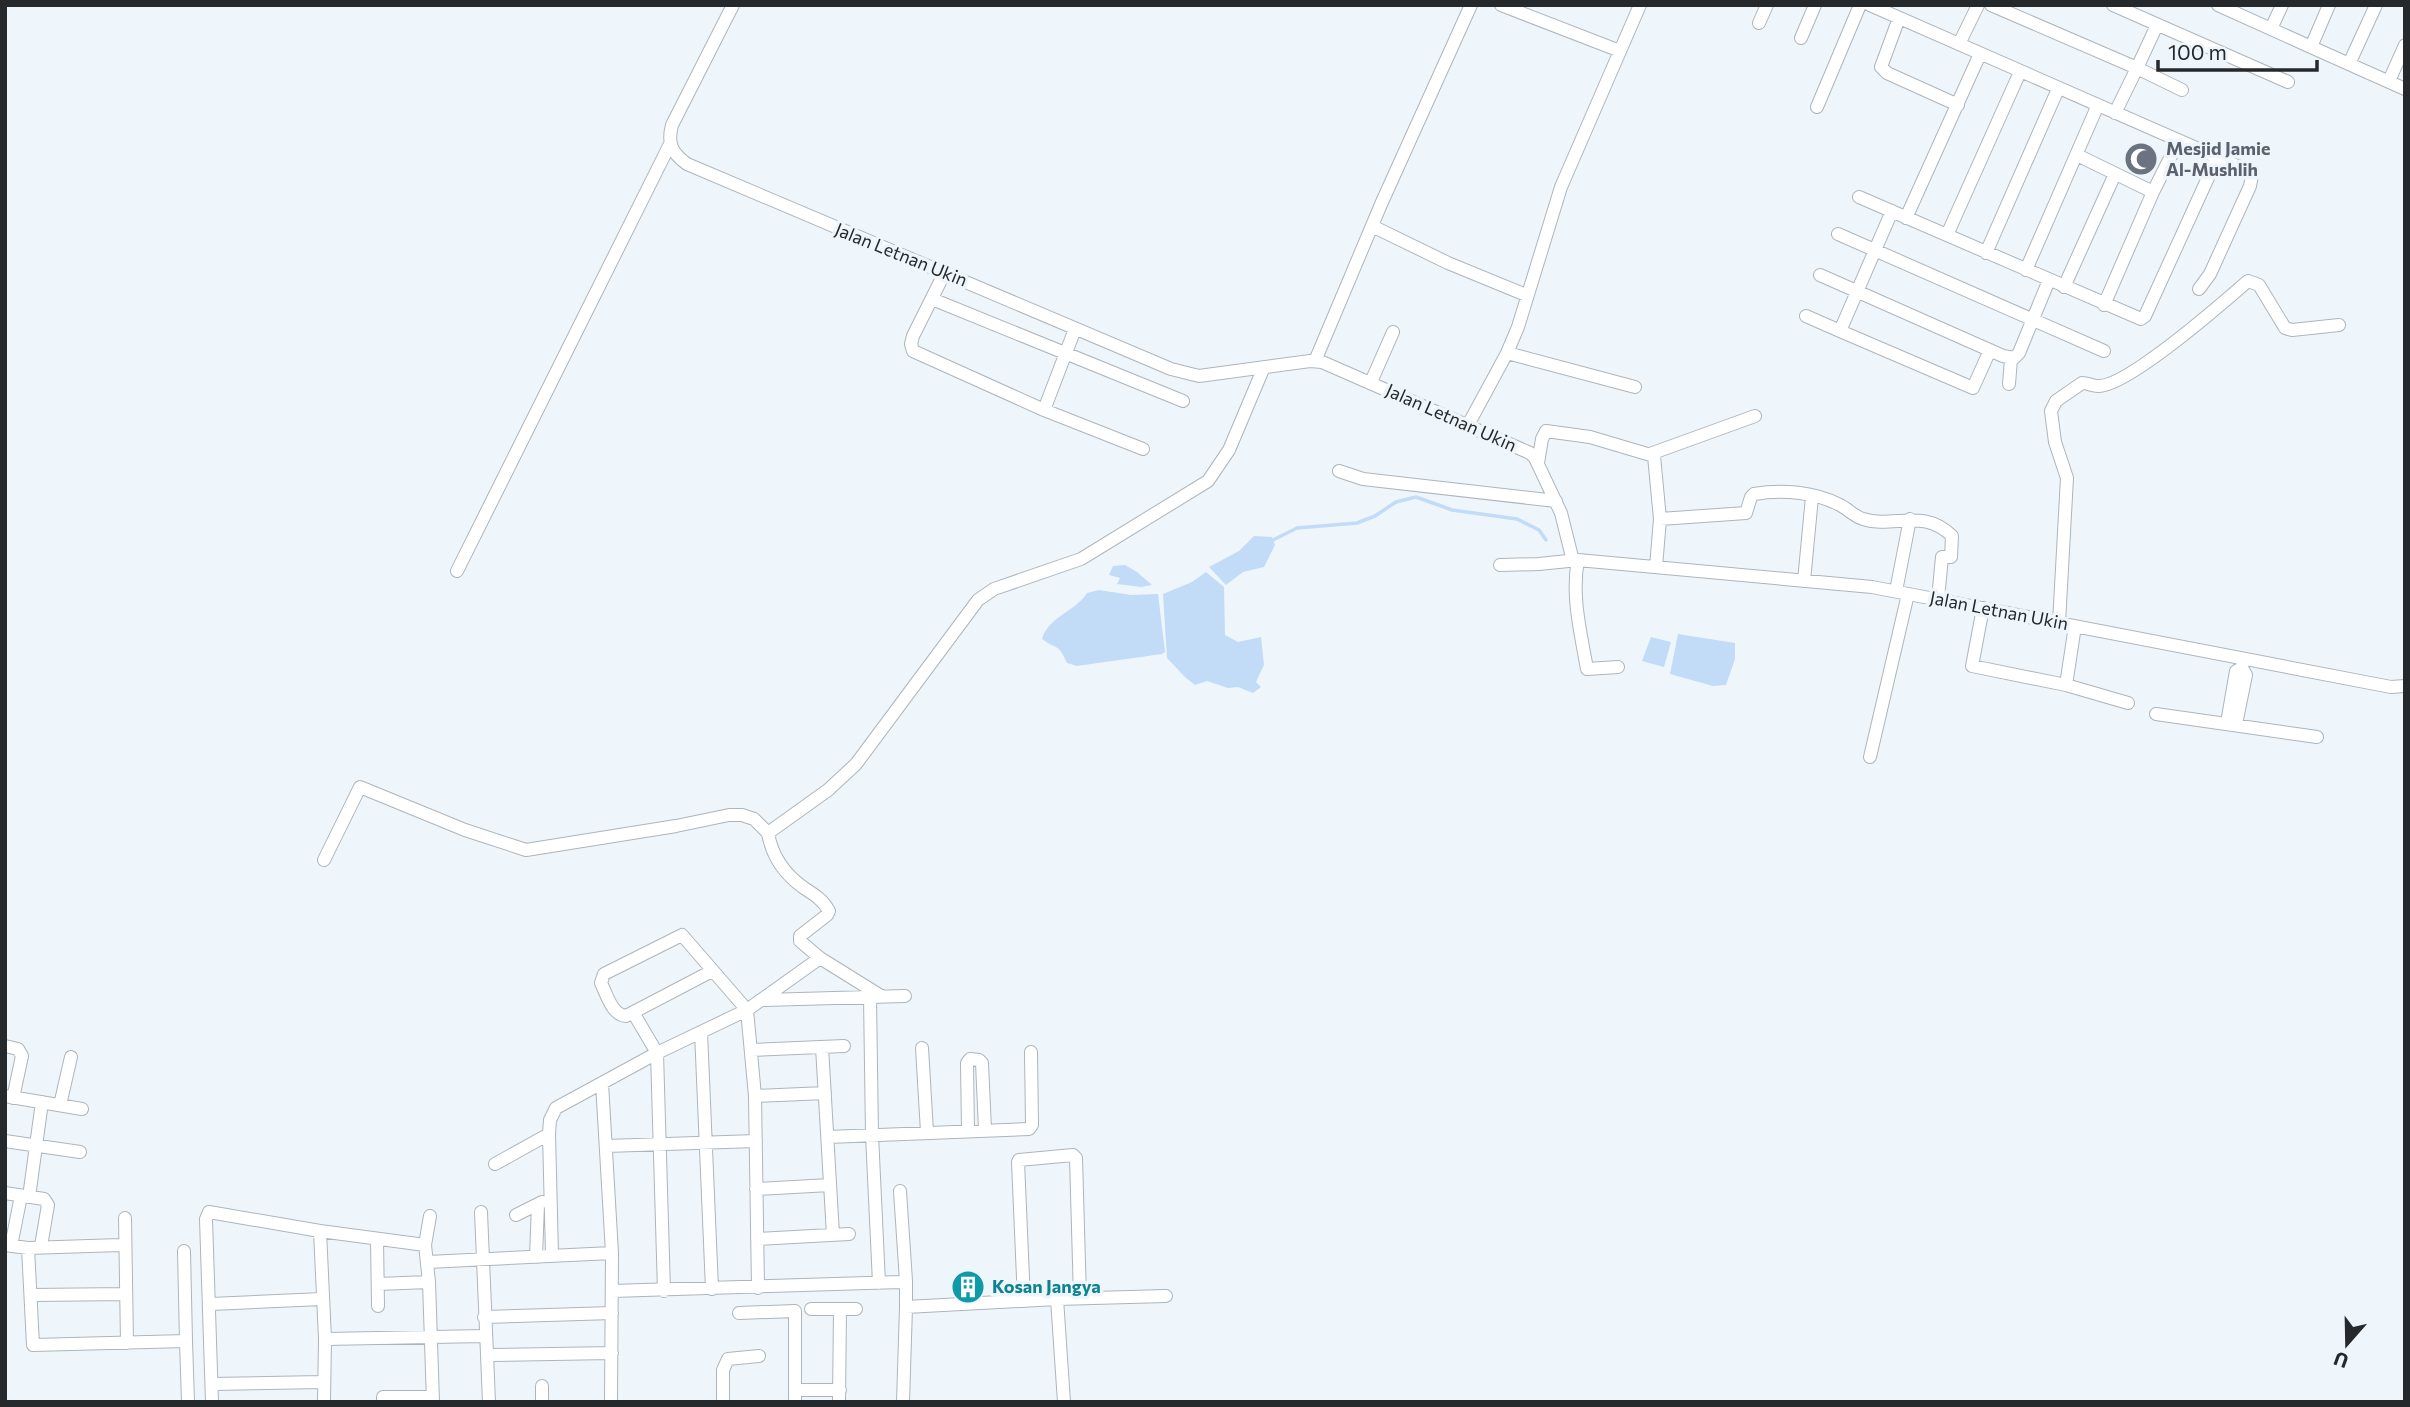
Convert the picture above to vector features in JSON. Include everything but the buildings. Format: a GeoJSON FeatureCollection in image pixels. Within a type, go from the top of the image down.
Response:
{"type":"FeatureCollection","features":[{"type":"Feature","properties":{"kind":"street"},"geometry":{"type":"LineString","coordinates":[[457,571],[670,144],[672,125],[733,5]]}},
{"type":"Feature","properties":{"kind":"street"},"geometry":{"type":"LineString","coordinates":[[1315,361],[1471,5]]}},
{"type":"Feature","properties":{"kind":"street"},"geometry":{"type":"LineString","coordinates":[[1501,5],[1619,51]]}},
{"type":"Feature","properties":{"kind":"street"},"geometry":{"type":"LineString","coordinates":[[1468,425],[1518,327],[1561,187],[1640,5]]}},
{"type":"Feature","properties":{"kind":"street"},"geometry":{"type":"LineString","coordinates":[[1759,23],[1767,5]]}},
{"type":"Feature","properties":{"kind":"street"},"geometry":{"type":"LineString","coordinates":[[1801,38],[1815,5]]}},
{"type":"Feature","properties":{"kind":"street"},"geometry":{"type":"LineString","coordinates":[[1817,107],[1860,5]]}},
{"type":"Feature","properties":{"kind":"street"},"geometry":{"type":"LineString","coordinates":[[1870,5],[2244,169],[2252,175],[2210,274],[2199,289]]}},
{"type":"Feature","properties":{"kind":"street"},"geometry":{"type":"LineString","coordinates":[[1959,44],[1978,5]]}},
{"type":"Feature","properties":{"kind":"street"},"geometry":{"type":"LineString","coordinates":[[1991,5],[2182,90]]}},
{"type":"Feature","properties":{"kind":"street"},"geometry":{"type":"LineString","coordinates":[[2113,5],[2287,82]]}},
{"type":"Feature","properties":{"kind":"street"},"geometry":{"type":"LineString","coordinates":[[2218,5],[2233,8],[2271,29],[2405,89]]}},
{"type":"Feature","properties":{"kind":"street"},"geometry":{"type":"LineString","coordinates":[[2271,29],[2282,5]]}},
{"type":"Feature","properties":{"kind":"street"},"geometry":{"type":"LineString","coordinates":[[2311,47],[2329,5]]}},
{"type":"Feature","properties":{"kind":"street"},"geometry":{"type":"LineString","coordinates":[[2350,64],[2376,5]]}},
{"type":"Feature","properties":{"kind":"street"},"geometry":{"type":"LineString","coordinates":[[1899,18],[1881,67],[1887,73],[1958,104]]}},
{"type":"Feature","properties":{"kind":"street"},"geometry":{"type":"LineString","coordinates":[[2115,113],[2157,24]]}},
{"type":"Feature","properties":{"kind":"street"},"geometry":{"type":"LineString","coordinates":[[2389,81],[2405,45]]}},
{"type":"Feature","properties":{"kind":"street"},"geometry":{"type":"LineString","coordinates":[[1906,218],[1980,54]]}},
{"type":"Feature","properties":{"kind":"street"},"geometry":{"type":"LineString","coordinates":[[1947,235],[2021,72]]}},
{"type":"Feature","properties":{"kind":"street"},"geometry":{"type":"LineString","coordinates":[[1986,253],[2058,89]]}},
{"type":"Feature","properties":{"kind":"street"},"geometry":{"type":"LineString","coordinates":[[2026,270],[2098,107]]}},
{"type":"Feature","properties":{"kind":"street"},"geometry":{"type":"LineString","coordinates":[[2104,304],[2178,142]]}},
{"type":"Feature","properties":{"kind":"street","name":"Jalan Letnan Ukin"},"geometry":{"type":"LineString","coordinates":[[670,144],[676,155],[687,164],[1171,369],[1194,376],[1322,362],[1530,453],[1538,463]]}},
{"type":"Feature","properties":{"kind":"street"},"geometry":{"type":"LineString","coordinates":[[2077,155],[2153,192]]}},
{"type":"Feature","properties":{"kind":"street"},"geometry":{"type":"LineString","coordinates":[[1859,197],[2141,319],[2145,316],[2217,158]]}},
{"type":"Feature","properties":{"kind":"street"},"geometry":{"type":"LineString","coordinates":[[2064,287],[2115,174]]}},
{"type":"Feature","properties":{"kind":"street"},"geometry":{"type":"LineString","coordinates":[[1840,331],[1892,211]]}},
{"type":"Feature","properties":{"kind":"street"},"geometry":{"type":"LineString","coordinates":[[1372,226],[1448,263],[1526,295]]}},
{"type":"Feature","properties":{"kind":"street"},"geometry":{"type":"LineString","coordinates":[[1838,234],[2104,351]]}},
{"type":"Feature","properties":{"kind":"street"},"geometry":{"type":"LineString","coordinates":[[945,272],[913,336],[913,351],[1044,410],[1143,449]]}},
{"type":"Feature","properties":{"kind":"street"},"geometry":{"type":"LineString","coordinates":[[1820,275],[2014,358]]}},
{"type":"Feature","properties":{"kind":"street"},"geometry":{"type":"LineString","coordinates":[[2009,384],[2011,359],[2019,353],[2049,281]]}},
{"type":"Feature","properties":{"kind":"street"},"geometry":{"type":"LineString","coordinates":[[2059,622],[2067,478],[2051,426],[2051,411],[2056,401],[2082,383],[2101,386],[2134,369],[2202,323],[2248,281],[2259,285],[2285,328],[2292,330],[2339,325]]}},
{"type":"Feature","properties":{"kind":"street"},"geometry":{"type":"LineString","coordinates":[[932,299],[1183,401]]}},
{"type":"Feature","properties":{"kind":"street"},"geometry":{"type":"LineString","coordinates":[[1806,316],[1973,388],[1990,350]]}},
{"type":"Feature","properties":{"kind":"street"},"geometry":{"type":"LineString","coordinates":[[1044,410],[1076,330]]}},
{"type":"Feature","properties":{"kind":"street"},"geometry":{"type":"LineString","coordinates":[[1371,382],[1393,332]]}},
{"type":"Feature","properties":{"kind":"street"},"geometry":{"type":"LineString","coordinates":[[1507,353],[1635,387]]}},
{"type":"Feature","properties":{"kind":"street"},"geometry":{"type":"LineString","coordinates":[[768,833],[828,790],[856,764],[978,600],[994,589],[1082,559],[1208,481],[1229,450],[1264,367]]}},
{"type":"Feature","properties":{"kind":"street"},"geometry":{"type":"LineString","coordinates":[[1650,454],[1755,416]]}},
{"type":"Feature","properties":{"kind":"street"},"geometry":{"type":"LineString","coordinates":[[1618,667],[1587,670],[1576,596],[1578,560],[1572,557],[1556,501],[1538,463],[1546,430],[1590,437],[1654,456],[1660,519],[1656,567]]}},
{"type":"Feature","properties":{"kind":"street"},"geometry":{"type":"LineString","coordinates":[[1339,471],[1363,479],[1556,501]]}},
{"type":"Feature","properties":{"kind":"street"},"geometry":{"type":"LineString","coordinates":[[1660,519],[1746,513],[1751,497],[1770,491],[1822,497],[1861,519],[1924,521],[1952,536],[1951,557],[1942,557],[1938,600]]}},
{"type":"Feature","properties":{"kind":"street"},"geometry":{"type":"LineString","coordinates":[[1804,580],[1812,496]]}},
{"type":"Feature","properties":{"kind":"street"},"geometry":{"type":"LineString","coordinates":[[1870,757],[1902,592],[1910,519]]}},
{"type":"Feature","properties":{"kind":"street","name":"Jalan Letnan Ukin"},"geometry":{"type":"LineString","coordinates":[[1500,565],[1578,560],[1872,587],[2059,622],[2243,663],[2391,687],[2405,686]]}},
{"type":"Feature","properties":{"kind":"street"},"geometry":{"type":"LineString","coordinates":[[1983,608],[1972,666],[2066,685],[2128,703]]}},
{"type":"Feature","properties":{"kind":"street"},"geometry":{"type":"LineString","coordinates":[[2066,685],[2075,626]]}},
{"type":"Feature","properties":{"kind":"street"},"geometry":{"type":"LineString","coordinates":[[2231,723],[2246,673],[2243,663]]}},
{"type":"Feature","properties":{"kind":"street"},"geometry":{"type":"LineString","coordinates":[[2156,714],[2317,737]]}},
{"type":"Feature","properties":{"kind":"street"},"geometry":{"type":"LineString","coordinates":[[324,860],[360,787],[465,830],[526,850],[729,815],[742,816],[754,819],[768,833],[770,845],[787,875],[821,899],[829,911],[799,937],[800,941],[876,996]]}},
{"type":"Feature","properties":{"kind":"street"},"geometry":{"type":"LineString","coordinates":[[712,971],[634,1014],[623,1017],[615,1012],[601,983],[604,974],[682,935],[747,1010],[755,1096],[758,1288]]}},
{"type":"Feature","properties":{"kind":"street"},"geometry":{"type":"LineString","coordinates":[[552,1255],[549,1134],[550,1120],[556,1108],[657,1053],[747,1010],[820,958]]}},
{"type":"Feature","properties":{"kind":"street"},"geometry":{"type":"LineString","coordinates":[[876,996],[872,1135],[879,1283]]}},
{"type":"Feature","properties":{"kind":"street"},"geometry":{"type":"LineString","coordinates":[[764,1000],[905,996]]}},
{"type":"Feature","properties":{"kind":"street"},"geometry":{"type":"LineString","coordinates":[[634,1014],[657,1053],[663,1291]]}},
{"type":"Feature","properties":{"kind":"street"},"geometry":{"type":"LineString","coordinates":[[701,1032],[712,1289]]}},
{"type":"Feature","properties":{"kind":"street"},"geometry":{"type":"LineString","coordinates":[[5,1046],[18,1049],[22,1056],[9,1097],[82,1109]]}},
{"type":"Feature","properties":{"kind":"street"},"geometry":{"type":"LineString","coordinates":[[751,1050],[844,1046]]}},
{"type":"Feature","properties":{"kind":"street"},"geometry":{"type":"LineString","coordinates":[[822,1047],[833,1235]]}},
{"type":"Feature","properties":{"kind":"street"},"geometry":{"type":"LineString","coordinates":[[922,1048],[927,1132]]}},
{"type":"Feature","properties":{"kind":"street"},"geometry":{"type":"LineString","coordinates":[[828,1137],[1027,1130],[1031,1127],[1031,1052]]}},
{"type":"Feature","properties":{"kind":"street"},"geometry":{"type":"LineString","coordinates":[[60,1105],[71,1057]]}},
{"type":"Feature","properties":{"kind":"street"},"geometry":{"type":"LineString","coordinates":[[968,1131],[967,1063],[970,1059],[978,1059],[982,1063],[985,1130]]}},
{"type":"Feature","properties":{"kind":"street"},"geometry":{"type":"LineString","coordinates":[[602,1083],[612,1253],[611,1402]]}},
{"type":"Feature","properties":{"kind":"street"},"geometry":{"type":"LineString","coordinates":[[755,1096],[825,1093]]}},
{"type":"Feature","properties":{"kind":"street"},"geometry":{"type":"LineString","coordinates":[[42,1102],[25,1196],[8,1246],[120,1245]]}},
{"type":"Feature","properties":{"kind":"street"},"geometry":{"type":"LineString","coordinates":[[495,1164],[549,1134]]}},
{"type":"Feature","properties":{"kind":"street"},"geometry":{"type":"LineString","coordinates":[[5,1141],[80,1152]]}},
{"type":"Feature","properties":{"kind":"street"},"geometry":{"type":"LineString","coordinates":[[606,1146],[756,1141]]}},
{"type":"Feature","properties":{"kind":"street"},"geometry":{"type":"LineString","coordinates":[[1024,1301],[1018,1160],[1073,1155],[1076,1158],[1080,1298]]}},
{"type":"Feature","properties":{"kind":"street"},"geometry":{"type":"LineString","coordinates":[[756,1189],[830,1185]]}},
{"type":"Feature","properties":{"kind":"street"},"geometry":{"type":"LineString","coordinates":[[900,1191],[906,1307],[903,1402]]}},
{"type":"Feature","properties":{"kind":"street"},"geometry":{"type":"LineString","coordinates":[[5,1193],[44,1199],[48,1205],[34,1247],[30,1295],[33,1345],[127,1343],[211,1346]]}},
{"type":"Feature","properties":{"kind":"street"},"geometry":{"type":"LineString","coordinates":[[516,1215],[551,1196]]}},
{"type":"Feature","properties":{"kind":"street"},"geometry":{"type":"LineString","coordinates":[[536,1257],[538,1204]]}},
{"type":"Feature","properties":{"kind":"street"},"geometry":{"type":"LineString","coordinates":[[212,1402],[211,1304],[206,1219],[209,1212],[425,1245]]}},
{"type":"Feature","properties":{"kind":"street"},"geometry":{"type":"LineString","coordinates":[[481,1212],[489,1402]]}},
{"type":"Feature","properties":{"kind":"street"},"geometry":{"type":"LineString","coordinates":[[383,1402],[383,1397],[433,1399],[428,1262],[425,1245],[430,1216]]}},
{"type":"Feature","properties":{"kind":"street"},"geometry":{"type":"LineString","coordinates":[[125,1218],[127,1343]]}},
{"type":"Feature","properties":{"kind":"street"},"geometry":{"type":"LineString","coordinates":[[320,1231],[325,1339],[322,1382],[324,1402]]}},
{"type":"Feature","properties":{"kind":"street"},"geometry":{"type":"LineString","coordinates":[[757,1239],[849,1234]]}},
{"type":"Feature","properties":{"kind":"street"},"geometry":{"type":"LineString","coordinates":[[377,1239],[378,1306]]}},
{"type":"Feature","properties":{"kind":"street"},"geometry":{"type":"LineString","coordinates":[[184,1251],[188,1402]]}},
{"type":"Feature","properties":{"kind":"street"},"geometry":{"type":"LineString","coordinates":[[428,1262],[612,1253]]}},
{"type":"Feature","properties":{"kind":"street"},"geometry":{"type":"LineString","coordinates":[[377,1283],[429,1282]]}},
{"type":"Feature","properties":{"kind":"street"},"geometry":{"type":"LineString","coordinates":[[612,1292],[900,1282]]}},
{"type":"Feature","properties":{"kind":"street"},"geometry":{"type":"LineString","coordinates":[[30,1295],[126,1294]]}},
{"type":"Feature","properties":{"kind":"street"},"geometry":{"type":"LineString","coordinates":[[906,1307],[1166,1296]]}},
{"type":"Feature","properties":{"kind":"street"},"geometry":{"type":"LineString","coordinates":[[211,1304],[322,1299]]}},
{"type":"Feature","properties":{"kind":"street"},"geometry":{"type":"LineString","coordinates":[[1057,1299],[1064,1402]]}},
{"type":"Feature","properties":{"kind":"street"},"geometry":{"type":"LineString","coordinates":[[811,1309],[856,1309]]}},
{"type":"Feature","properties":{"kind":"street"},"geometry":{"type":"LineString","coordinates":[[739,1313],[795,1311],[795,1396],[839,1396],[840,1309]]}},
{"type":"Feature","properties":{"kind":"street"},"geometry":{"type":"LineString","coordinates":[[484,1317],[612,1313]]}},
{"type":"Feature","properties":{"kind":"street"},"geometry":{"type":"LineString","coordinates":[[325,1339],[485,1336]]}},
{"type":"Feature","properties":{"kind":"street"},"geometry":{"type":"LineString","coordinates":[[487,1355],[612,1353]]}},
{"type":"Feature","properties":{"kind":"street"},"geometry":{"type":"LineString","coordinates":[[723,1402],[723,1370],[728,1359],[759,1356]]}},
{"type":"Feature","properties":{"kind":"street"},"geometry":{"type":"LineString","coordinates":[[212,1384],[322,1382]]}},
{"type":"Feature","properties":{"kind":"street"},"geometry":{"type":"LineString","coordinates":[[542,1386],[542,1402]]}},
{"type":"Feature","properties":{"kind":"water"},"geometry":{"type":"Polygon","coordinates":[[[1254,536],[1272,537],[1275,545],[1264,567],[1243,572],[1226,585],[1209,567],[1239,551],[1254,536]]]}},
{"type":"Feature","properties":{"kind":"water"},"geometry":{"type":"Polygon","coordinates":[[[1125,565],[1152,585],[1141,587],[1117,584],[1120,578],[1109,575],[1113,566],[1125,565]]]}},
{"type":"Feature","properties":{"kind":"water"},"geometry":{"type":"Polygon","coordinates":[[[1206,572],[1224,587],[1225,635],[1238,642],[1261,637],[1264,665],[1256,682],[1261,687],[1253,693],[1207,681],[1195,685],[1167,658],[1163,594],[1192,582],[1206,572]]]}},
{"type":"Feature","properties":{"kind":"water"},"geometry":{"type":"Polygon","coordinates":[[[1099,590],[1131,595],[1158,594],[1165,652],[1077,666],[1067,663],[1059,649],[1042,639],[1050,625],[1087,593],[1099,590]]]}},
{"type":"Feature","properties":{"kind":"water"},"geometry":{"type":"Polygon","coordinates":[[[1678,634],[1735,643],[1735,659],[1726,685],[1713,686],[1670,674],[1678,634]]]}},
{"type":"Feature","properties":{"kind":"water"},"geometry":{"type":"Polygon","coordinates":[[[1651,637],[1671,642],[1664,667],[1642,661],[1651,637]]]}},
{"type":"Feature","properties":{"kind":"waterway"},"geometry":{"type":"LineString","coordinates":[[1273,540],[1297,528],[1357,523],[1375,516],[1396,502],[1416,497],[1452,510],[1517,519],[1539,530],[1546,540]]}},
{"type":"Feature","properties":{"kind":"place","name":"Mesjid Jamie Al-Mushlih"},"geometry":{"type":"Point","coordinates":[2141,159]}},
{"type":"Feature","properties":{"kind":"place","name":"Kosan Jangya"},"geometry":{"type":"Point","coordinates":[968,1287]}}]}
